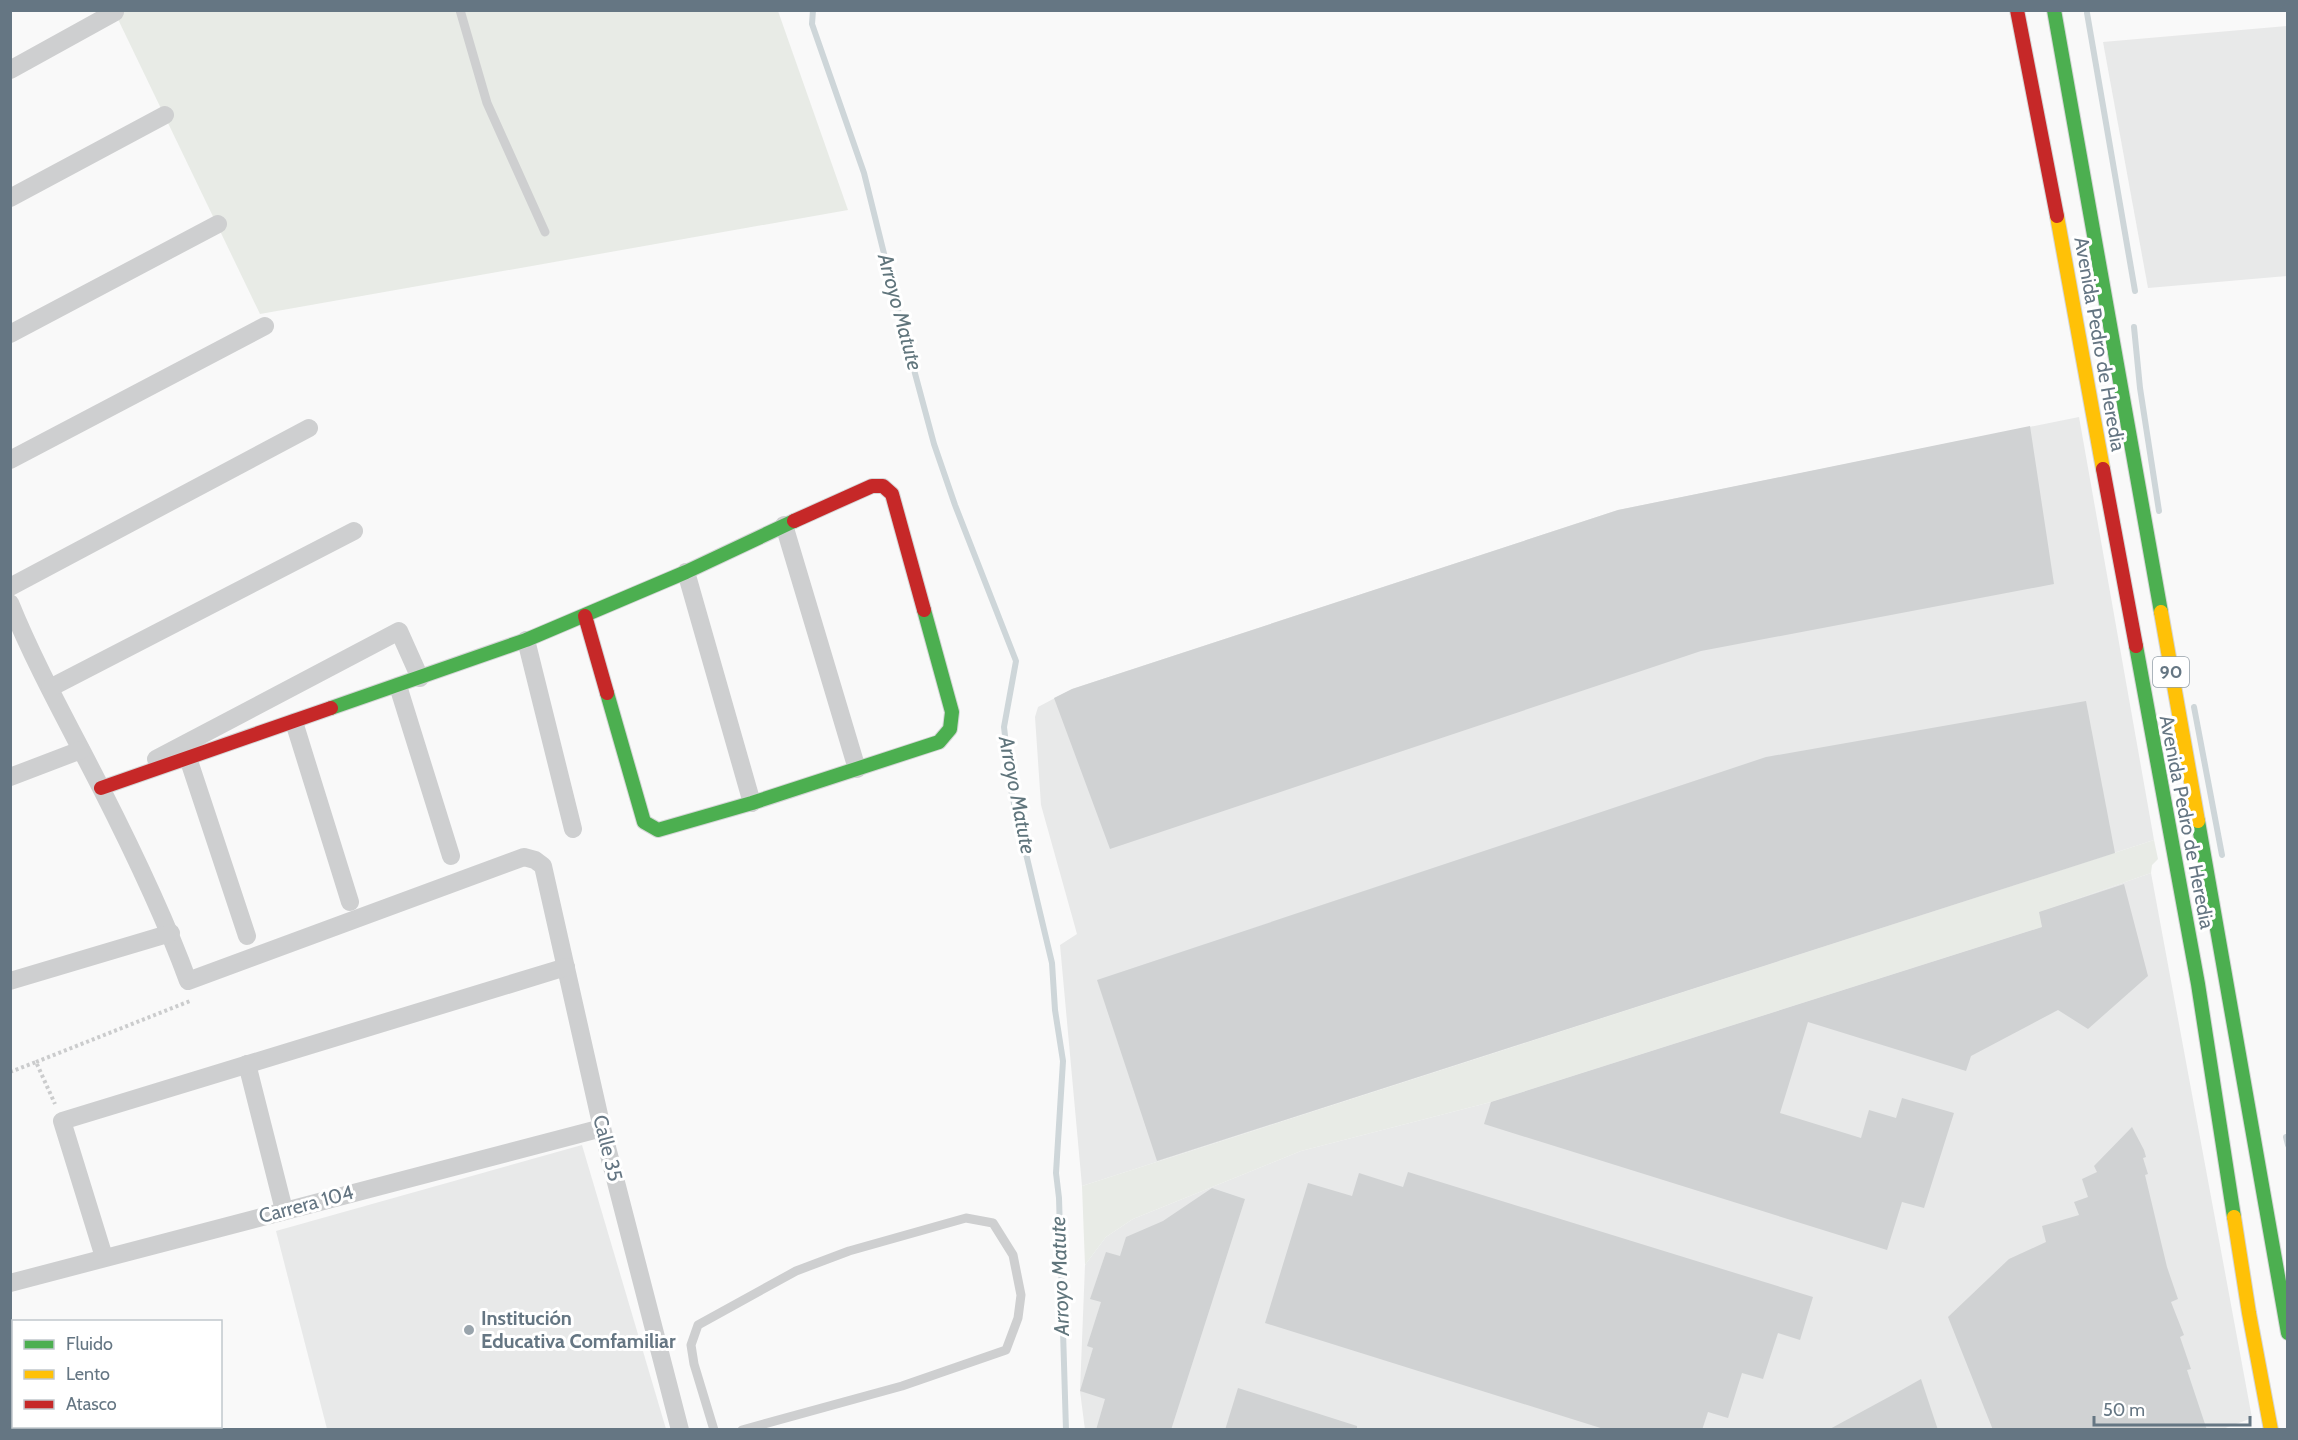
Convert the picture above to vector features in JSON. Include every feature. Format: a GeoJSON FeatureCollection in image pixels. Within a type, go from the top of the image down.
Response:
{"type":"FeatureCollection","features":[{"type":"Feature","properties":{"kind":"main road","name":"Avenida Pedro de Heredia"},"geometry":{"type":"LineString","coordinates":[[2017,10],[2198,984],[2249,1313],[2271,1430]]}},
{"type":"Feature","properties":{"kind":"main road","name":"Avenida Pedro de Heredia"},"geometry":{"type":"LineString","coordinates":[[2054,10],[2124,414],[2228,983],[2288,1333]]}},
{"type":"Feature","properties":{"kind":"main road"},"geometry":{"type":"LineString","coordinates":[[101,788],[526,640],[686,572],[872,486],[883,486],[892,494],[952,712],[950,729],[939,742],[752,803],[658,830],[644,822],[585,616]]}},
{"type":"Feature","properties":{"kind":"street"},"geometry":{"type":"LineString","coordinates":[[10,70],[114,12]]}},
{"type":"Feature","properties":{"kind":"street"},"geometry":{"type":"LineString","coordinates":[[10,198],[165,115]]}},
{"type":"Feature","properties":{"kind":"street"},"geometry":{"type":"LineString","coordinates":[[10,334],[218,224]]}},
{"type":"Feature","properties":{"kind":"street"},"geometry":{"type":"LineString","coordinates":[[10,460],[265,326]]}},
{"type":"Feature","properties":{"kind":"street"},"geometry":{"type":"LineString","coordinates":[[10,587],[309,428]]}},
{"type":"Feature","properties":{"kind":"street"},"geometry":{"type":"LineString","coordinates":[[784,525],[857,769]]}},
{"type":"Feature","properties":{"kind":"street"},"geometry":{"type":"LineString","coordinates":[[50,688],[354,531]]}},
{"type":"Feature","properties":{"kind":"street"},"geometry":{"type":"LineString","coordinates":[[686,572],[752,803]]}},
{"type":"Feature","properties":{"kind":"street"},"geometry":{"type":"LineString","coordinates":[[10,603],[14,622],[101,788],[171,933],[189,981]]}},
{"type":"Feature","properties":{"kind":"street"},"geometry":{"type":"LineString","coordinates":[[101,788],[399,631],[420,678]]}},
{"type":"Feature","properties":{"kind":"street"},"geometry":{"type":"LineString","coordinates":[[526,640],[573,829]]}},
{"type":"Feature","properties":{"kind":"street"},"geometry":{"type":"LineString","coordinates":[[398,686],[451,856]]}},
{"type":"Feature","properties":{"kind":"street"},"geometry":{"type":"LineString","coordinates":[[294,722],[350,902]]}},
{"type":"Feature","properties":{"kind":"street"},"geometry":{"type":"LineString","coordinates":[[10,777],[81,750]]}},
{"type":"Feature","properties":{"kind":"street"},"geometry":{"type":"LineString","coordinates":[[188,758],[247,936]]}},
{"type":"Feature","properties":{"kind":"street","name":"Calle 35"},"geometry":{"type":"LineString","coordinates":[[189,981],[524,857],[536,860],[543,866],[602,1128],[680,1430]]}},
{"type":"Feature","properties":{"kind":"street"},"geometry":{"type":"LineString","coordinates":[[10,981],[171,933]]}},
{"type":"Feature","properties":{"kind":"street"},"geometry":{"type":"LineString","coordinates":[[104,1257],[62,1121],[566,967]]}},
{"type":"Feature","properties":{"kind":"street"},"geometry":{"type":"LineString","coordinates":[[247,1064],[284,1210]]}},
{"type":"Feature","properties":{"kind":"street","name":"Carrera 104"},"geometry":{"type":"LineString","coordinates":[[10,1283],[602,1128]]}},
{"type":"Feature","properties":{"kind":"lane"},"geometry":{"type":"LineString","coordinates":[[460,10],[487,103],[545,231]]}},
{"type":"Feature","properties":{"kind":"lane"},"geometry":{"type":"LineString","coordinates":[[714,1430],[694,1364],[691,1345],[698,1325],[795,1271],[849,1251],[966,1218],[993,1223],[1013,1255],[1021,1295],[1018,1318],[1006,1350],[902,1386],[742,1430]]}},
{"type":"Feature","properties":{"kind":"path"},"geometry":{"type":"LineString","coordinates":[[10,1072],[195,999],[189,981]]}},
{"type":"Feature","properties":{"kind":"path"},"geometry":{"type":"LineString","coordinates":[[36,1062],[62,1121]]}},
{"type":"Feature","properties":{"kind":"shaded area"},"geometry":{"type":"Polygon","coordinates":[[[114,11],[778,11],[848,210],[260,314],[114,11]]]}},
{"type":"Feature","properties":{"kind":"shaded area"},"geometry":{"type":"Polygon","coordinates":[[[2287,26],[2287,276],[2148,288],[2103,42],[2287,26]]]}},
{"type":"Feature","properties":{"kind":"shaded area"},"geometry":{"type":"Polygon","coordinates":[[[2079,417],[2154,840],[1082,1186],[1060,945],[1077,934],[1041,805],[1035,717],[1038,707],[1072,689],[1618,510],[2079,417]]]}},
{"type":"Feature","properties":{"kind":"shaded area"},"geometry":{"type":"Polygon","coordinates":[[[2154,840],[2158,859],[2152,865],[2151,873],[2040,912],[2042,927],[1491,1102],[1301,1151],[1133,1219],[1106,1237],[1085,1265],[1082,1186],[2154,840]]]}},
{"type":"Feature","properties":{"kind":"shaded area"},"geometry":{"type":"Polygon","coordinates":[[[2151,873],[2252,1418],[2220,1430],[1085,1430],[1080,1391],[1085,1265],[1106,1237],[1133,1219],[1301,1151],[1491,1102],[2042,927],[2039,912],[2151,873]]]}},
{"type":"Feature","properties":{"kind":"shaded area","name":"Institución Educativa Comfamiliar"},"geometry":{"type":"Polygon","coordinates":[[[582,1145],[666,1429],[327,1429],[276,1231],[582,1145]]]}},
{"type":"Feature","properties":{"kind":"building"},"geometry":{"type":"Polygon","coordinates":[[[2030,426],[2054,584],[1701,651],[1110,849],[1054,698],[1072,689],[1618,510],[2030,426]]]}},
{"type":"Feature","properties":{"kind":"building"},"geometry":{"type":"Polygon","coordinates":[[[2086,701],[2115,853],[1157,1161],[1097,980],[1766,757],[2086,701]]]}},
{"type":"Feature","properties":{"kind":"building"},"geometry":{"type":"Polygon","coordinates":[[[2124,884],[2148,976],[2088,1029],[2058,1010],[1971,1056],[1966,1071],[1808,1022],[1780,1113],[1861,1138],[1869,1110],[1896,1118],[1902,1098],[1954,1113],[1924,1208],[1902,1202],[1887,1250],[1484,1124],[1491,1102],[2042,927],[2039,912],[2124,884]]]}},
{"type":"Feature","properties":{"kind":"building"},"geometry":{"type":"Polygon","coordinates":[[[2132,1127],[2146,1157],[2143,1158],[2148,1174],[2145,1175],[2167,1267],[2178,1299],[2171,1302],[2184,1335],[2180,1337],[2191,1369],[2187,1370],[2207,1430],[1993,1430],[1948,1317],[2009,1259],[2046,1242],[2042,1226],[2079,1215],[2074,1202],[2088,1197],[2082,1179],[2097,1172],[2094,1166],[2132,1127]]]}},
{"type":"Feature","properties":{"kind":"building"},"geometry":{"type":"Polygon","coordinates":[[[1408,1172],[1813,1297],[1800,1340],[1778,1333],[1763,1379],[1742,1373],[1728,1418],[1708,1412],[1702,1430],[1607,1430],[1265,1323],[1308,1183],[1352,1196],[1359,1173],[1403,1187],[1408,1172]]]}},
{"type":"Feature","properties":{"kind":"building"},"geometry":{"type":"Polygon","coordinates":[[[1212,1188],[1245,1199],[1171,1430],[1096,1430],[1105,1399],[1080,1391],[1093,1348],[1087,1346],[1101,1302],[1090,1299],[1106,1252],[1120,1256],[1126,1237],[1163,1221],[1212,1188]]]}},
{"type":"Feature","properties":{"kind":"building"},"geometry":{"type":"Polygon","coordinates":[[[1921,1379],[1938,1430],[1828,1430],[1898,1392],[1921,1379]]]}},
{"type":"Feature","properties":{"kind":"building"},"geometry":{"type":"Polygon","coordinates":[[[1238,1388],[1357,1426],[1357,1430],[1225,1430],[1238,1388]]]}},
{"type":"Feature","properties":{"kind":"waterway","name":"Arroyo Matute"},"geometry":{"type":"LineString","coordinates":[[813,10],[812,24],[864,173],[934,444],[955,505],[1016,661],[1004,727],[1012,795],[1052,963],[1055,1010],[1063,1061],[1056,1173],[1059,1198],[1066,1430]]}},
{"type":"Feature","properties":{"kind":"waterway"},"geometry":{"type":"LineString","coordinates":[[2087,13],[2135,291]]}},
{"type":"Feature","properties":{"kind":"waterway"},"geometry":{"type":"LineString","coordinates":[[2134,327],[2140,388],[2159,511]]}},
{"type":"Feature","properties":{"kind":"waterway"},"geometry":{"type":"LineString","coordinates":[[2194,707],[2222,855]]}},
{"type":"Feature","properties":{"kind":"waterway"},"geometry":{"type":"LineString","coordinates":[[2286,1137],[2288,1145]]}},
{"type":"Feature","properties":{"kind":"traffic: fast"},"geometry":{"type":"LineString","coordinates":[[2054,10],[2161,612]]}},
{"type":"Feature","properties":{"kind":"traffic: fast"},"geometry":{"type":"LineString","coordinates":[[331,708],[526,640],[686,572],[794,521]]}},
{"type":"Feature","properties":{"kind":"traffic: fast"},"geometry":{"type":"LineString","coordinates":[[607,693],[644,822],[658,830],[752,803],[939,742],[950,729],[952,712],[924,610]]}},
{"type":"Feature","properties":{"kind":"traffic: fast"},"geometry":{"type":"LineString","coordinates":[[2136,646],[2198,984],[2234,1217]]}},
{"type":"Feature","properties":{"kind":"traffic: fast"},"geometry":{"type":"LineString","coordinates":[[2198,821],[2288,1333]]}},
{"type":"Feature","properties":{"kind":"traffic: slow"},"geometry":{"type":"LineString","coordinates":[[2057,216],[2103,469]]}},
{"type":"Feature","properties":{"kind":"traffic: slow"},"geometry":{"type":"LineString","coordinates":[[2161,612],[2198,821]]}},
{"type":"Feature","properties":{"kind":"traffic: slow"},"geometry":{"type":"LineString","coordinates":[[2234,1217],[2271,1430]]}},
{"type":"Feature","properties":{"kind":"traffic: jam"},"geometry":{"type":"LineString","coordinates":[[2017,10],[2057,216]]}},
{"type":"Feature","properties":{"kind":"traffic: jam"},"geometry":{"type":"LineString","coordinates":[[2103,469],[2136,646]]}},
{"type":"Feature","properties":{"kind":"traffic: jam"},"geometry":{"type":"LineString","coordinates":[[794,521],[872,486],[883,486],[892,494],[924,610]]}},
{"type":"Feature","properties":{"kind":"traffic: jam"},"geometry":{"type":"LineString","coordinates":[[585,616],[607,693]]}},
{"type":"Feature","properties":{"kind":"traffic: jam"},"geometry":{"type":"LineString","coordinates":[[101,788],[331,708]]}},
{"type":"Feature","properties":{"kind":"place","name":"Institución Educativa Comfamiliar"},"geometry":{"type":"Point","coordinates":[469,1330]}}]}
